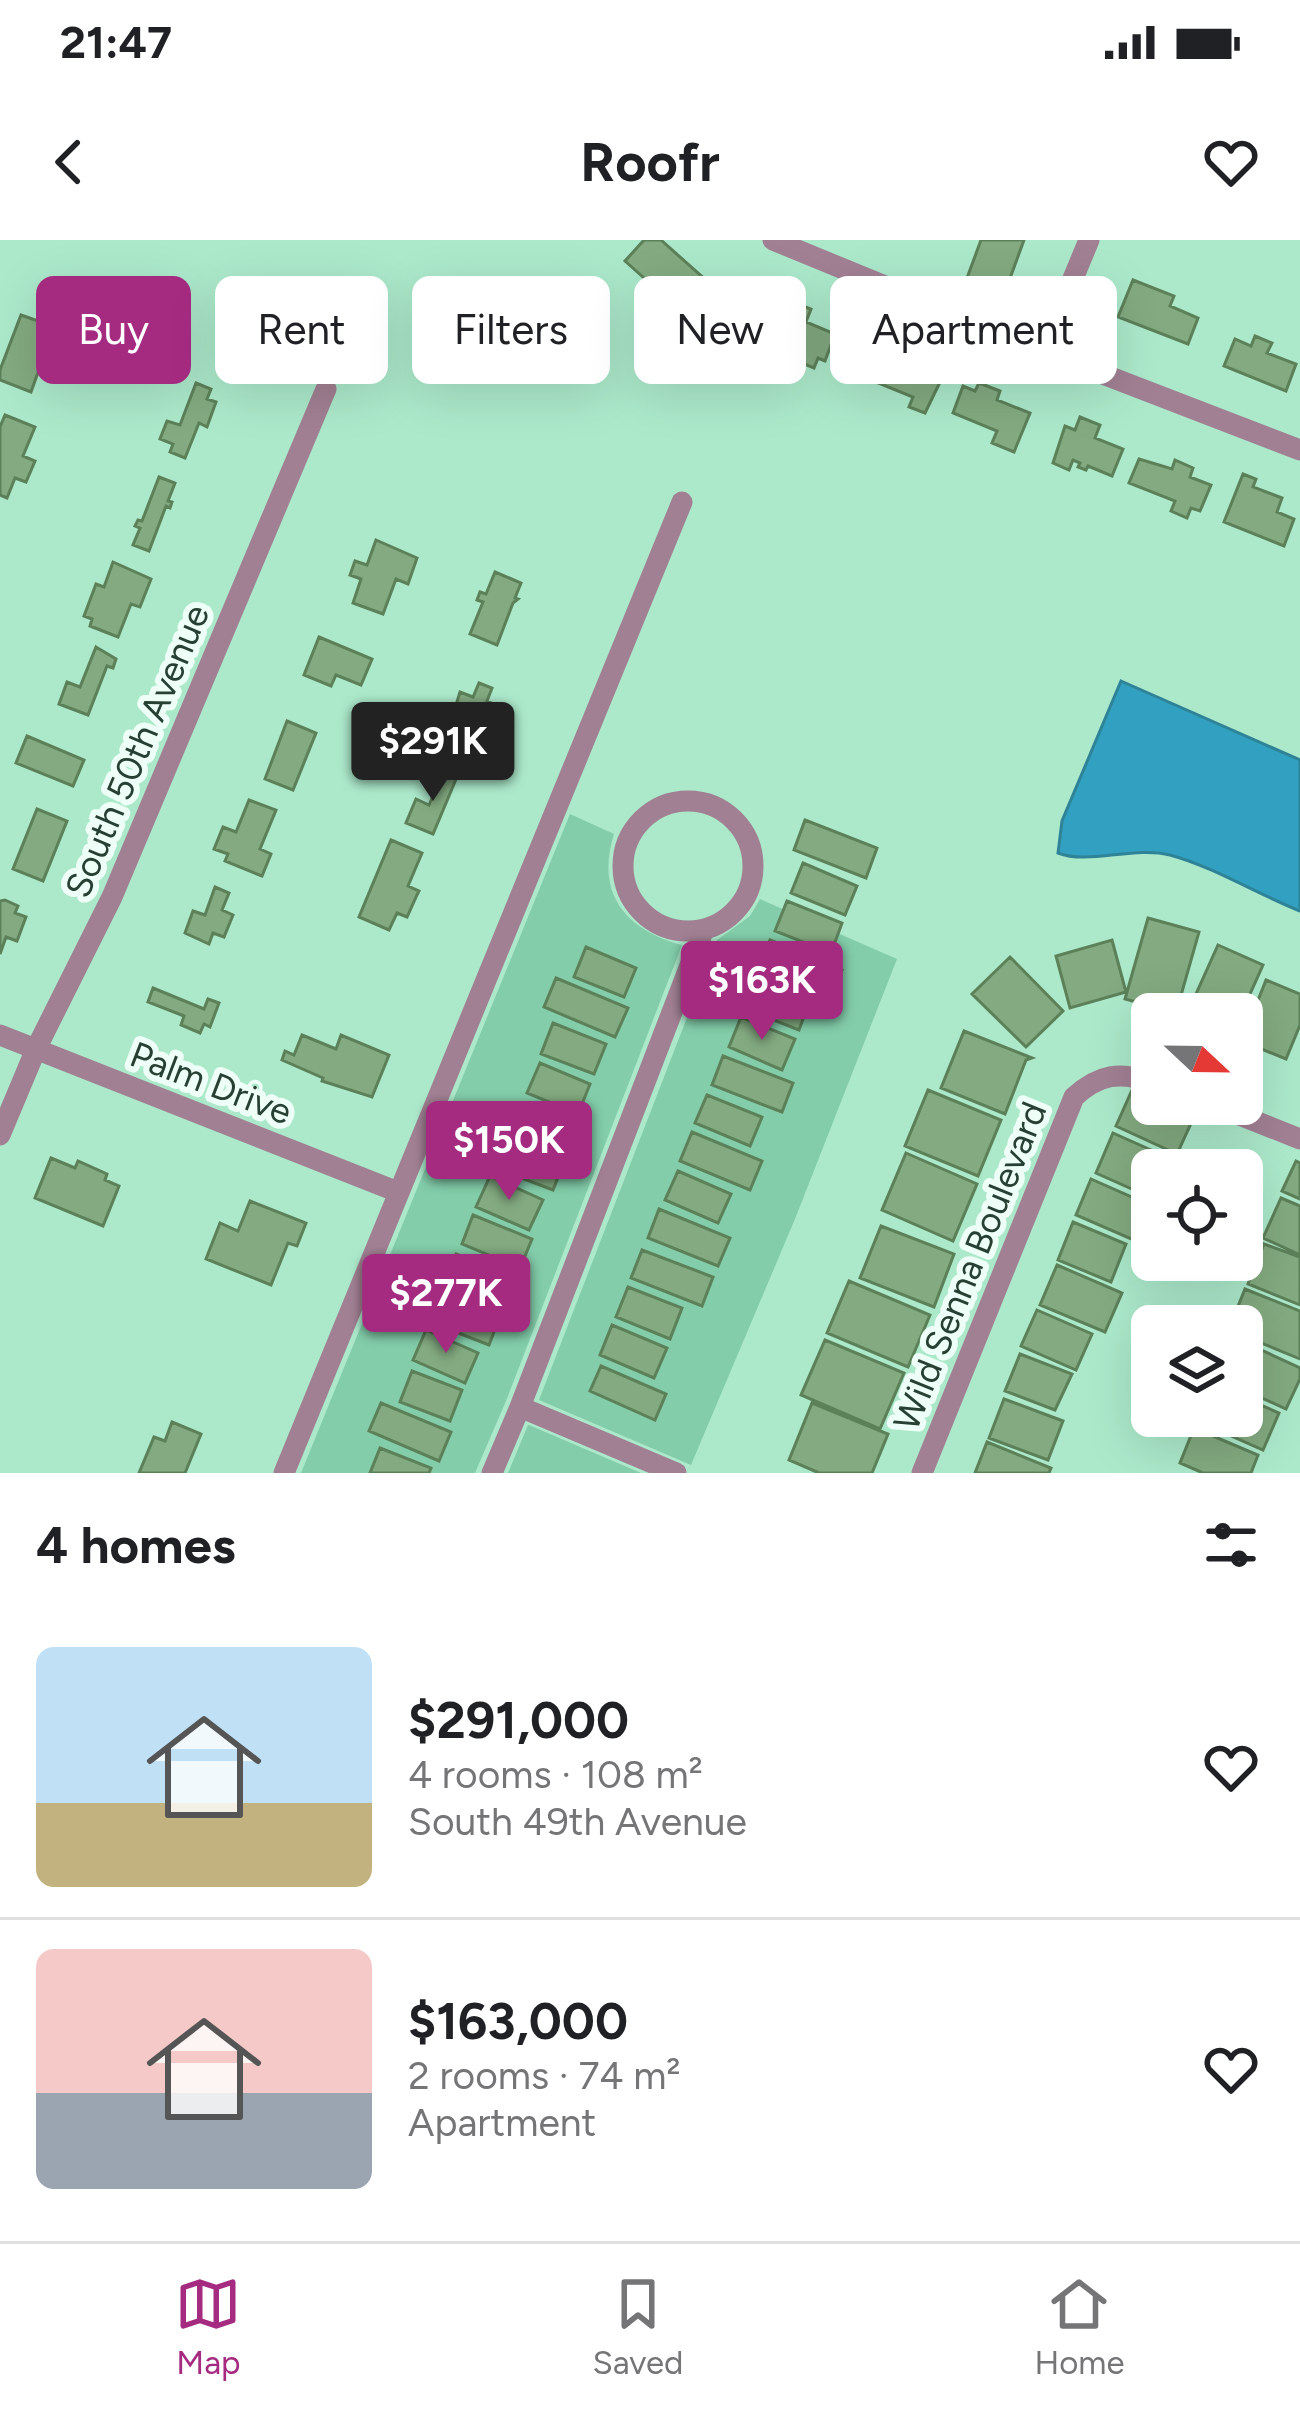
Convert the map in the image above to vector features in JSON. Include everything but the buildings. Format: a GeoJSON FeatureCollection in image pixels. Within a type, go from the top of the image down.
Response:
{"type":"FeatureCollection","features":[{"type":"Feature","properties":{"kind":"street"},"geometry":{"type":"LineString","coordinates":[[773,240],[860,276]]}},
{"type":"Feature","properties":{"kind":"street"},"geometry":{"type":"LineString","coordinates":[[1074,276],[1089,240]]}},
{"type":"Feature","properties":{"kind":"street"},"geometry":{"type":"LineString","coordinates":[[1117,380],[1300,450]]}},
{"type":"Feature","properties":{"kind":"street","name":"South 50th Avenue"},"geometry":{"type":"LineString","coordinates":[[0,1136],[36,1049],[112,897],[326,389]]}},
{"type":"Feature","properties":{"kind":"street"},"geometry":{"type":"LineString","coordinates":[[284,1473],[682,502]]}},
{"type":"Feature","properties":{"kind":"street"},"geometry":{"type":"LineString","coordinates":[[492,1473],[704,929],[724,921],[749,887],[750,845],[740,826],[705,802],[663,805],[631,833],[623,854],[623,876],[630,897],[661,926],[704,929]]}},
{"type":"Feature","properties":{"kind":"street","name":"Palm Drive"},"geometry":{"type":"LineString","coordinates":[[0,1035],[398,1192]]}},
{"type":"Feature","properties":{"kind":"street","name":"Wild Senna Boulevard"},"geometry":{"type":"LineString","coordinates":[[922,1473],[1074,1097],[1093,1079],[1131,1075]]}},
{"type":"Feature","properties":{"kind":"street"},"geometry":{"type":"LineString","coordinates":[[1263,1124],[1300,1139]]}},
{"type":"Feature","properties":{"kind":"street"},"geometry":{"type":"LineString","coordinates":[[520,1407],[676,1473]]}},
{"type":"Feature","properties":{"kind":"green space"},"geometry":{"type":"Polygon","coordinates":[[[570,814],[614,834],[609,855],[612,892],[631,919],[682,945],[506,1401],[475,1473],[301,1473],[570,814]]]}},
{"type":"Feature","properties":{"kind":"green space"},"geometry":{"type":"Polygon","coordinates":[[[760,899],[897,959],[691,1465],[539,1400],[717,940],[750,916],[760,899]]]}},
{"type":"Feature","properties":{"kind":"green space"},"geometry":{"type":"Polygon","coordinates":[[[529,1425],[641,1473],[508,1473],[529,1425]]]}},
{"type":"Feature","properties":{"kind":"water"},"geometry":{"type":"Polygon","coordinates":[[[1121,681],[1300,760],[1300,911],[1170,855],[1058,853],[1062,821],[1121,681]]]}}]}
